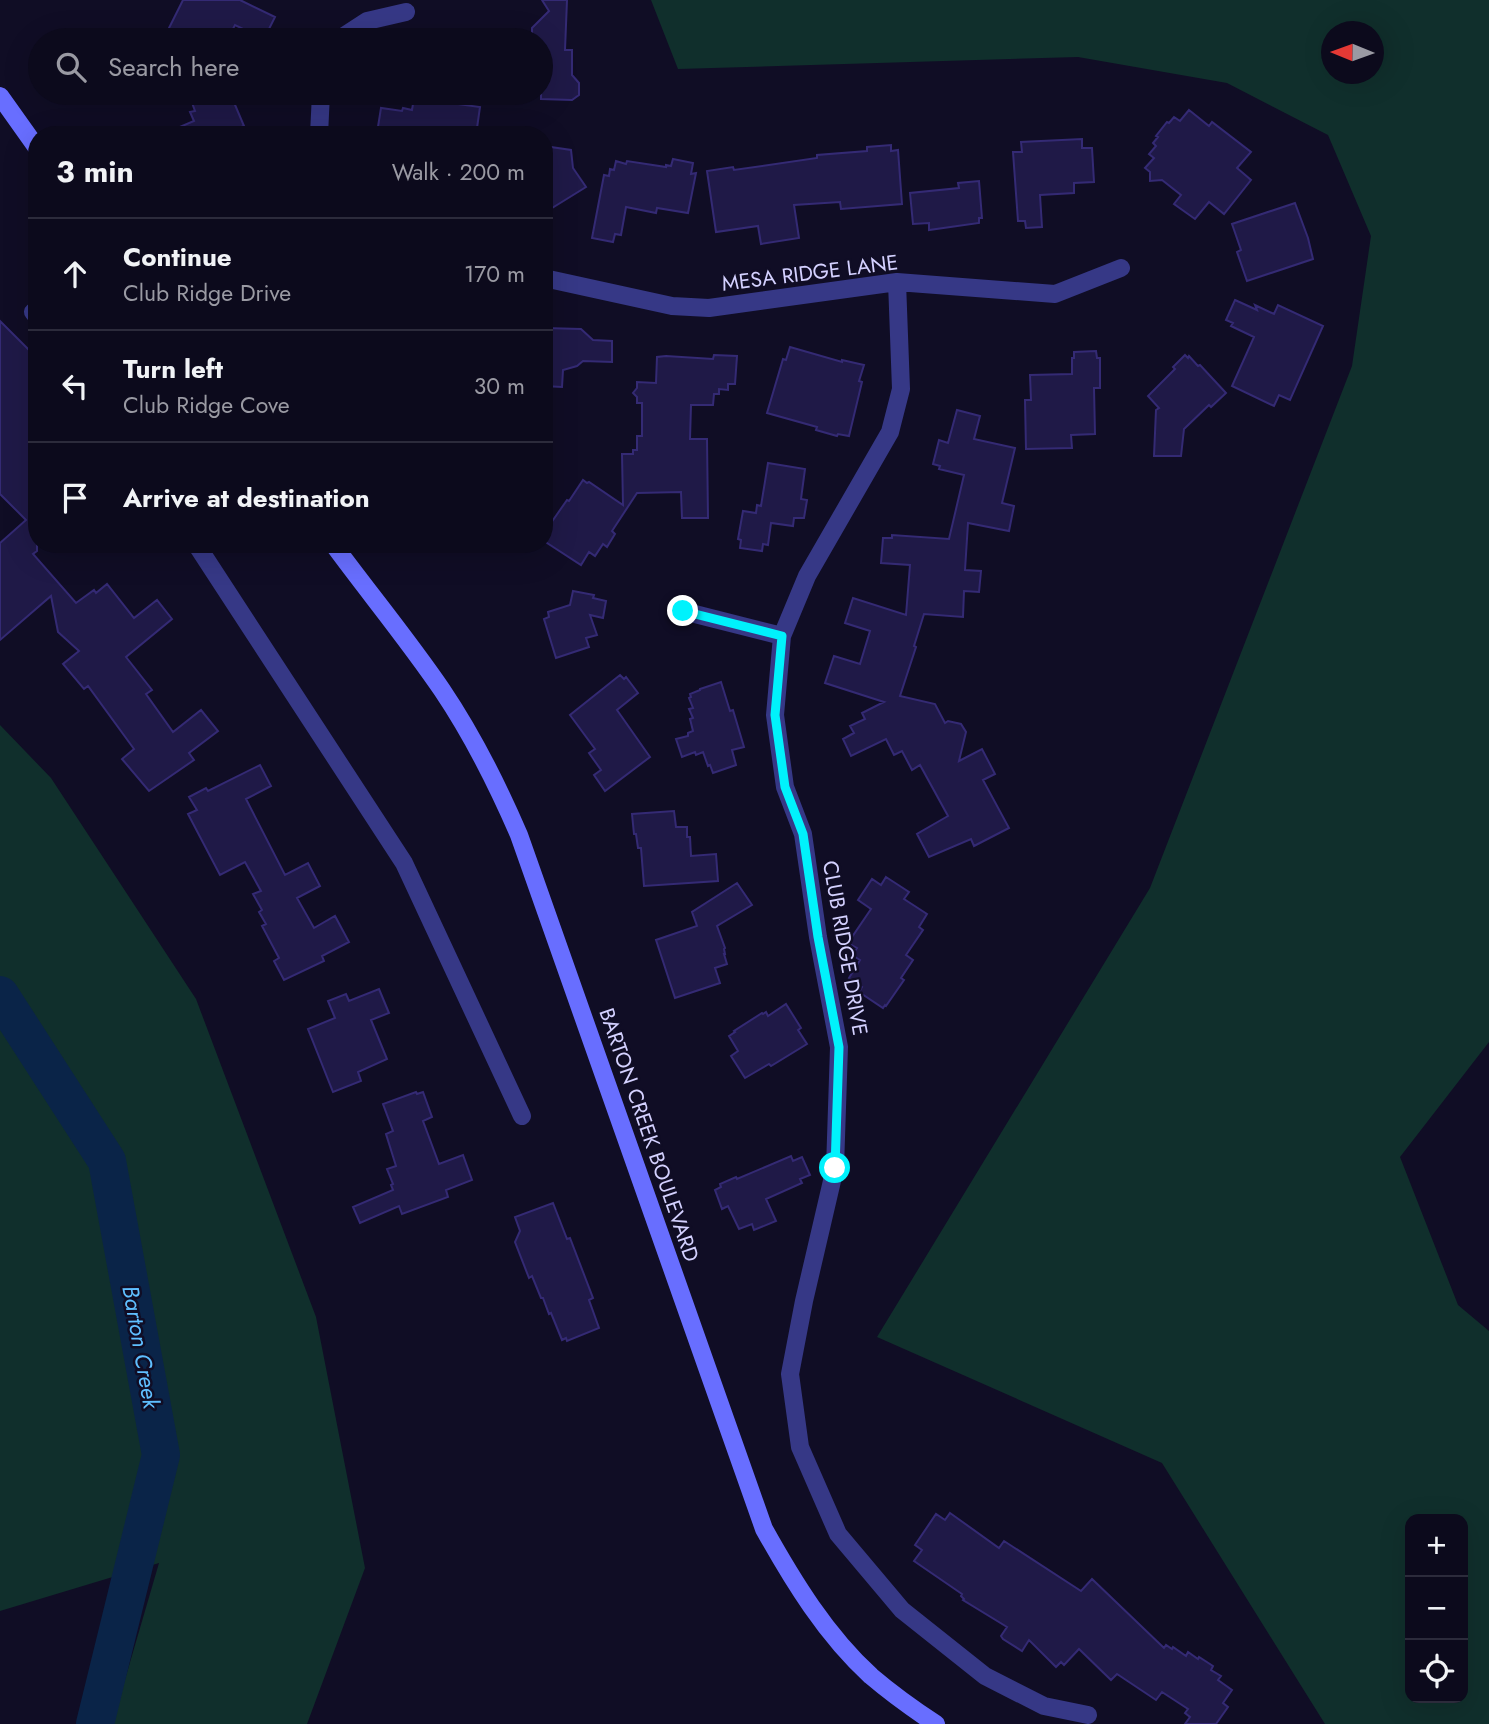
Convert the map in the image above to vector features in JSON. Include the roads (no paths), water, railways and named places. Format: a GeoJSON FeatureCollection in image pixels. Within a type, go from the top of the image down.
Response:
{"type":"FeatureCollection","features":[{"type":"Feature","properties":{"kind":"street"},"geometry":{"type":"LineString","coordinates":[[357,28],[368,21],[406,12]]}},
{"type":"Feature","properties":{"kind":"street"},"geometry":{"type":"LineString","coordinates":[[0,96],[28,135]]}},
{"type":"Feature","properties":{"kind":"street"},"geometry":{"type":"LineString","coordinates":[[319,126],[320,105]]}},
{"type":"Feature","properties":{"kind":"street","name":"MESA RIDGE LANE"},"geometry":{"type":"LineString","coordinates":[[553,280],[672,306],[709,308],[897,282],[1055,294],[1121,268]]}},
{"type":"Feature","properties":{"kind":"street","name":"CLUB RIDGE DRIVE"},"geometry":{"type":"LineString","coordinates":[[897,282],[901,390],[890,432],[807,576],[782,636],[775,715],[785,787],[803,834],[818,937],[839,1047],[835,1168],[790,1374],[800,1447],[838,1534],[902,1610],[985,1676],[1044,1706],[1088,1715]]}},
{"type":"Feature","properties":{"kind":"street"},"geometry":{"type":"LineString","coordinates":[[202,553],[404,863],[522,1116]]}},
{"type":"Feature","properties":{"kind":"street","name":"BARTON CREEK BOULEVARD"},"geometry":{"type":"LineString","coordinates":[[341,553],[442,689],[495,781],[524,848],[764,1529],[787,1570],[836,1638],[870,1675],[936,1724]]}},
{"type":"Feature","properties":{"kind":"street"},"geometry":{"type":"LineString","coordinates":[[683,611],[782,636]]}},
{"type":"Feature","properties":{"kind":"waterway","name":"Barton Creek"},"geometry":{"type":"LineString","coordinates":[[0,995],[107,1161],[161,1455],[95,1724]]}}]}
